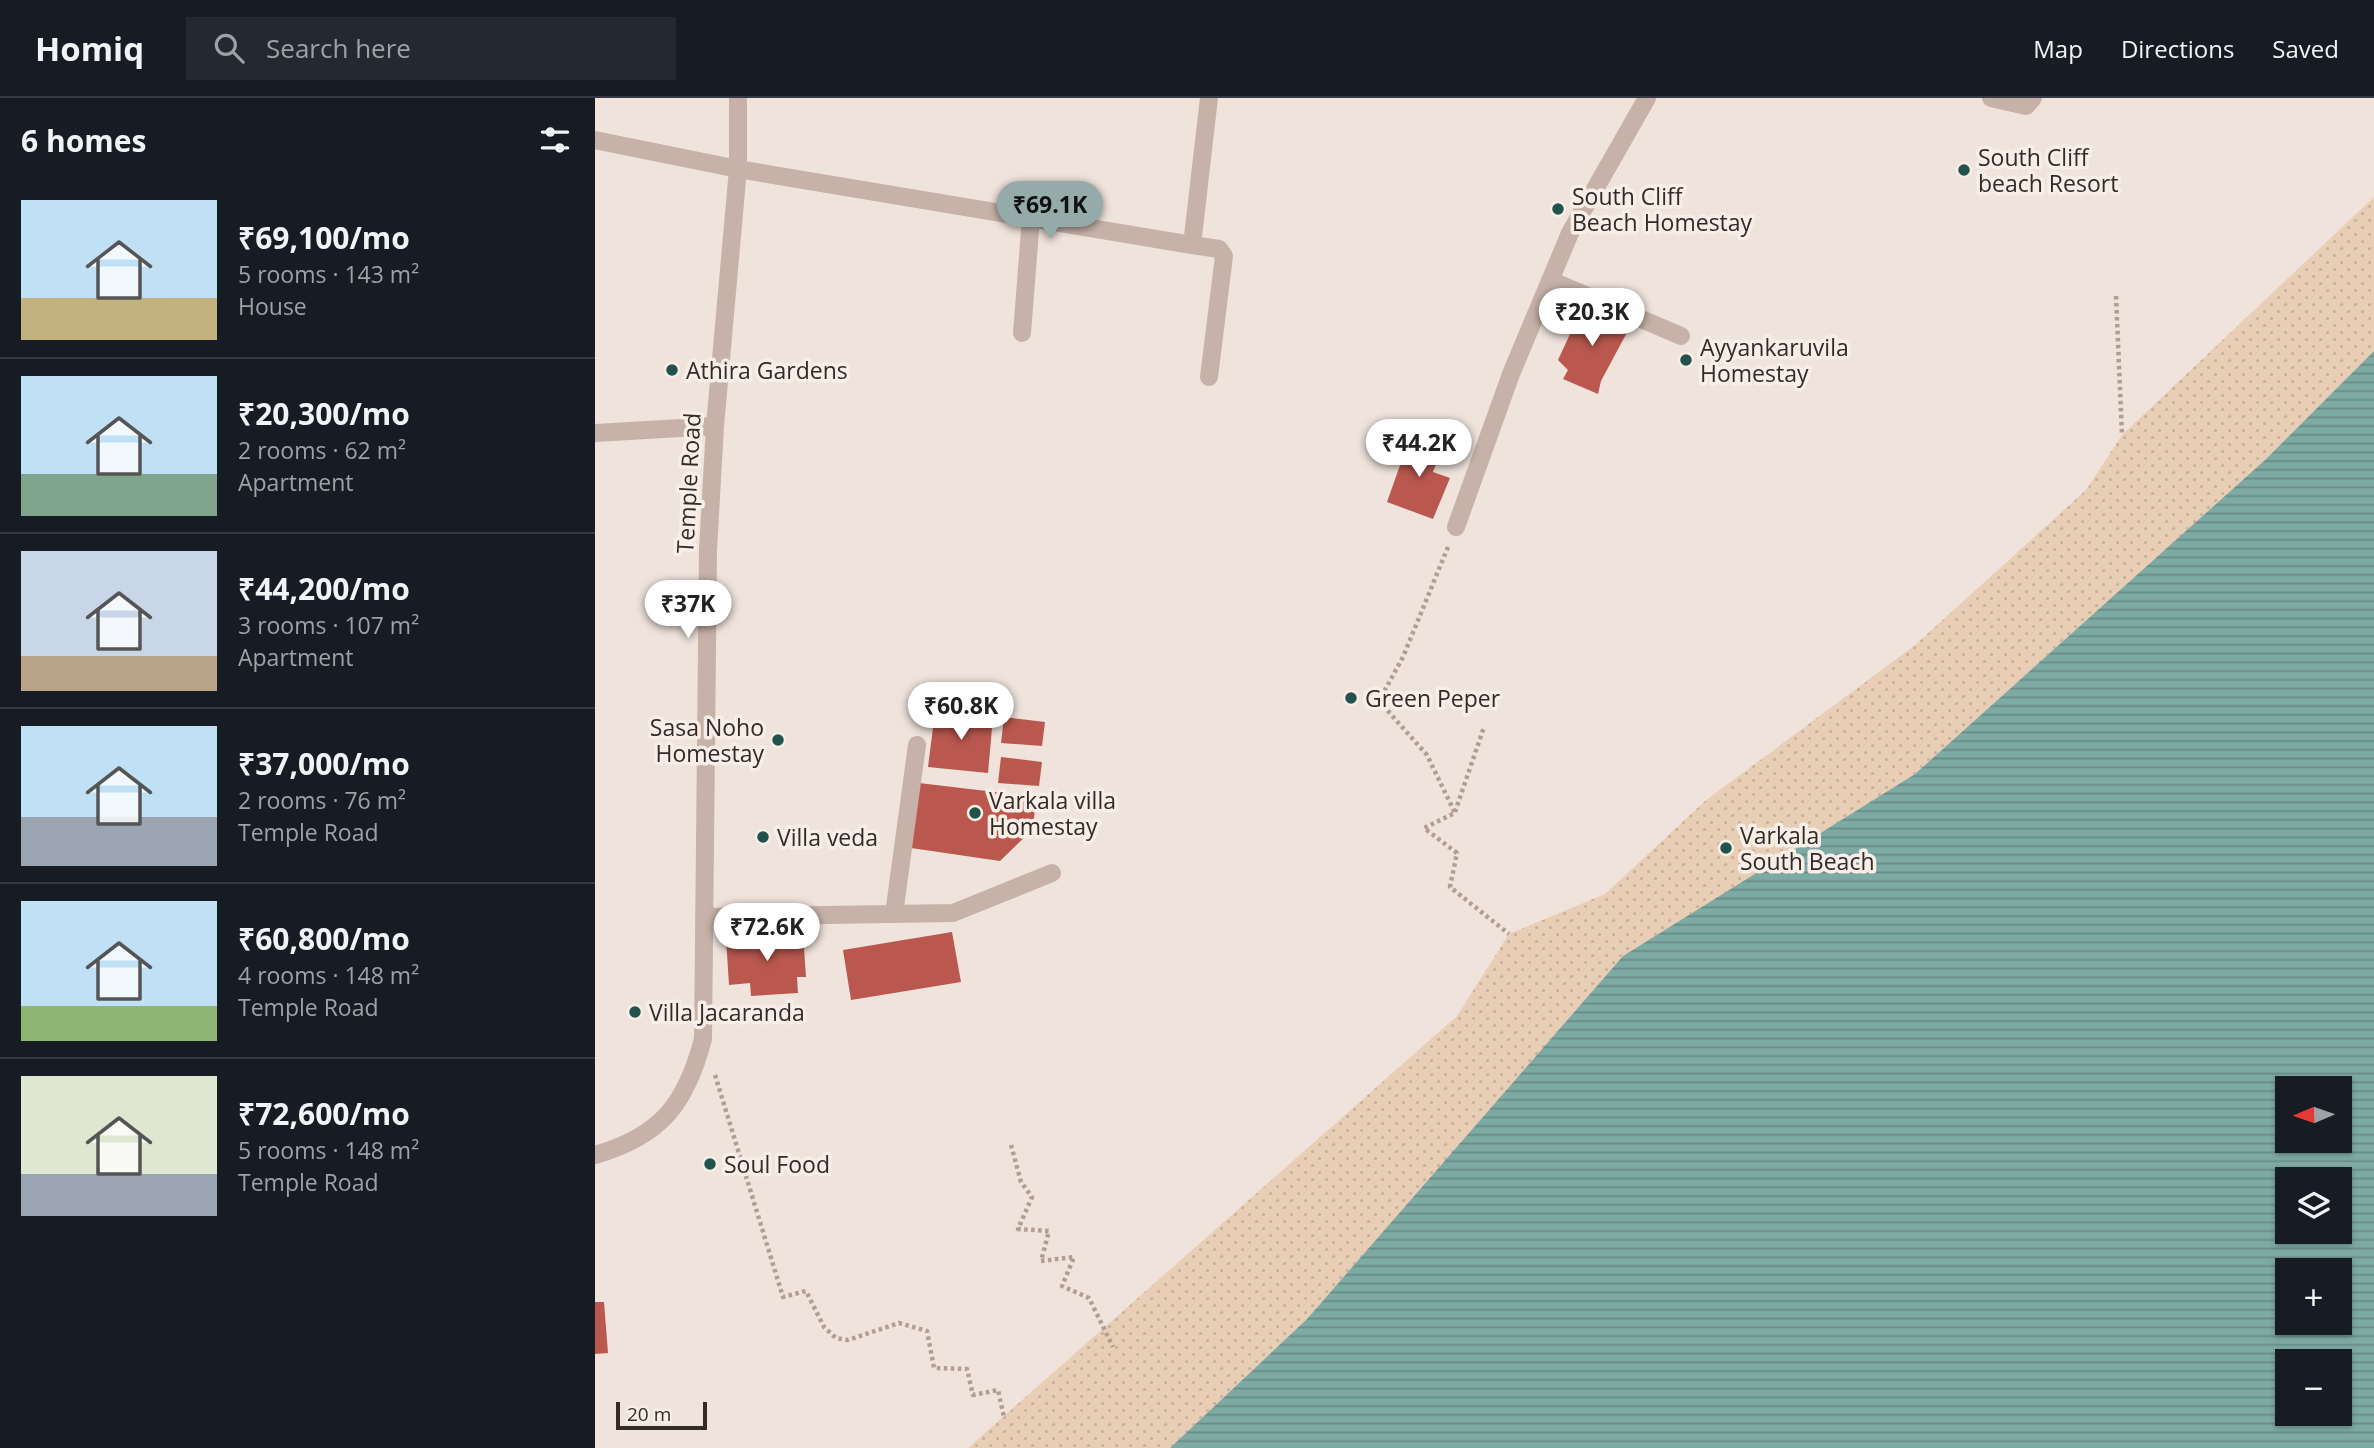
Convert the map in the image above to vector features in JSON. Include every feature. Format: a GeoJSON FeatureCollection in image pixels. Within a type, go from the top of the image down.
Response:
{"type":"FeatureCollection","features":[{"type":"Feature","properties":{"kind":"street","name":"Temple Road"},"geometry":{"type":"LineString","coordinates":[[595,1155],[616,1149],[654,1130],[694,1075],[703,1039],[708,550],[715,426],[737,169],[738,98]]}},
{"type":"Feature","properties":{"kind":"street"},"geometry":{"type":"LineString","coordinates":[[1192,245],[1209,98]]}},
{"type":"Feature","properties":{"kind":"street"},"geometry":{"type":"LineString","coordinates":[[1456,527],[1511,374],[1570,233],[1647,98]]}},
{"type":"Feature","properties":{"kind":"street"},"geometry":{"type":"LineString","coordinates":[[1991,98],[2026,106],[2033,98]]}},
{"type":"Feature","properties":{"kind":"street"},"geometry":{"type":"LineString","coordinates":[[595,140],[737,169],[1219,249],[1224,256],[1209,377]]}},
{"type":"Feature","properties":{"kind":"street"},"geometry":{"type":"LineString","coordinates":[[1022,333],[1031,218]]}},
{"type":"Feature","properties":{"kind":"street"},"geometry":{"type":"LineString","coordinates":[[1551,281],[1681,336]]}},
{"type":"Feature","properties":{"kind":"street"},"geometry":{"type":"LineString","coordinates":[[595,433],[715,426]]}},
{"type":"Feature","properties":{"kind":"street"},"geometry":{"type":"LineString","coordinates":[[894,914],[916,745]]}},
{"type":"Feature","properties":{"kind":"street"},"geometry":{"type":"LineString","coordinates":[[705,917],[953,913],[1052,873]]}},
{"type":"Feature","properties":{"kind":"path"},"geometry":{"type":"LineString","coordinates":[[2116,296],[2122,435]]}},
{"type":"Feature","properties":{"kind":"path"},"geometry":{"type":"LineString","coordinates":[[1455,813],[1427,755],[1379,701],[1403,657],[1456,527]]}},
{"type":"Feature","properties":{"kind":"path"},"geometry":{"type":"LineString","coordinates":[[1484,727],[1455,813],[1424,828],[1457,853],[1450,887],[1509,934]]}},
{"type":"Feature","properties":{"kind":"path"},"geometry":{"type":"LineString","coordinates":[[694,1075],[717,1075],[783,1297],[806,1291],[824,1327],[836,1338],[848,1340],[899,1323],[927,1331],[934,1368],[967,1369],[973,1395],[998,1390],[1004,1417]]}},
{"type":"Feature","properties":{"kind":"path"},"geometry":{"type":"LineString","coordinates":[[1011,1145],[1021,1182],[1032,1197],[1018,1229],[1048,1231],[1041,1261],[1074,1257],[1062,1286],[1089,1298],[1113,1347]]}},
{"type":"Feature","properties":{"kind":"sand","name":"Varkala South Beach"},"geometry":{"type":"Polygon","coordinates":[[[2374,197],[2374,351],[2265,460],[1915,774],[1623,956],[1307,1319],[1170,1448],[968,1448],[1457,1016],[1509,934],[1605,894],[1705,801],[1914,646],[2086,490],[2122,435],[2374,197]]]}},
{"type":"Feature","properties":{"kind":"water"},"geometry":{"type":"Polygon","coordinates":[[[2374,351],[2374,1448],[1170,1448],[1307,1319],[1623,956],[1915,774],[2265,460],[2374,351]]]}},
{"type":"Feature","properties":{"kind":"building"},"geometry":{"type":"Polygon","coordinates":[[[1583,306],[1632,323],[1601,381],[1598,394],[1563,379],[1568,370],[1558,360],[1583,306]]]}},
{"type":"Feature","properties":{"kind":"building"},"geometry":{"type":"Polygon","coordinates":[[[1410,437],[1443,446],[1433,472],[1450,478],[1433,519],[1387,502],[1410,437]]]}},
{"type":"Feature","properties":{"kind":"building"},"geometry":{"type":"Polygon","coordinates":[[[935,712],[993,717],[988,773],[928,767],[935,712]]]}},
{"type":"Feature","properties":{"kind":"building"},"geometry":{"type":"Polygon","coordinates":[[[1004,717],[1045,722],[1042,746],[1001,743],[1004,717]]]}},
{"type":"Feature","properties":{"kind":"building"},"geometry":{"type":"Polygon","coordinates":[[[1001,757],[1042,762],[1039,786],[998,783],[1001,757]]]}},
{"type":"Feature","properties":{"kind":"building","name":"Varkala villa Homestay"},"geometry":{"type":"Polygon","coordinates":[[[919,783],[1036,797],[1033,829],[1000,861],[911,848],[919,783]]]}},
{"type":"Feature","properties":{"kind":"building"},"geometry":{"type":"Polygon","coordinates":[[[952,932],[961,982],[851,1000],[843,950],[952,932]]]}},
{"type":"Feature","properties":{"kind":"building"},"geometry":{"type":"Polygon","coordinates":[[[803,933],[806,977],[797,977],[798,993],[751,996],[750,983],[729,985],[726,938],[803,933]]]}},
{"type":"Feature","properties":{"kind":"building"},"geometry":{"type":"Polygon","coordinates":[[[595,1302],[604,1302],[608,1353],[595,1354],[595,1302]]]}},
{"type":"Feature","properties":{"kind":"place","name":"South Cliff beach Resort"},"geometry":{"type":"Point","coordinates":[1964,170]}},
{"type":"Feature","properties":{"kind":"place","name":"South Cliff Beach Homestay"},"geometry":{"type":"Point","coordinates":[1558,209]}},
{"type":"Feature","properties":{"kind":"place","name":"Ayyankaruvila Homestay"},"geometry":{"type":"Point","coordinates":[1686,360]}},
{"type":"Feature","properties":{"kind":"place","name":"Athira Gardens"},"geometry":{"type":"Point","coordinates":[672,370]}},
{"type":"Feature","properties":{"kind":"place","name":"Green Peper"},"geometry":{"type":"Point","coordinates":[1351,698]}},
{"type":"Feature","properties":{"kind":"place","name":"Sasa Noho Homestay"},"geometry":{"type":"Point","coordinates":[778,740]}},
{"type":"Feature","properties":{"kind":"place","name":"Varkala villa Homestay"},"geometry":{"type":"Point","coordinates":[975,813]}},
{"type":"Feature","properties":{"kind":"place","name":"Villa veda"},"geometry":{"type":"Point","coordinates":[763,837]}},
{"type":"Feature","properties":{"kind":"place","name":"Varkala South Beach"},"geometry":{"type":"Point","coordinates":[1726,848]}},
{"type":"Feature","properties":{"kind":"place","name":"Villa Jacaranda"},"geometry":{"type":"Point","coordinates":[635,1012]}},
{"type":"Feature","properties":{"kind":"place","name":"Soul Food"},"geometry":{"type":"Point","coordinates":[710,1164]}}]}
